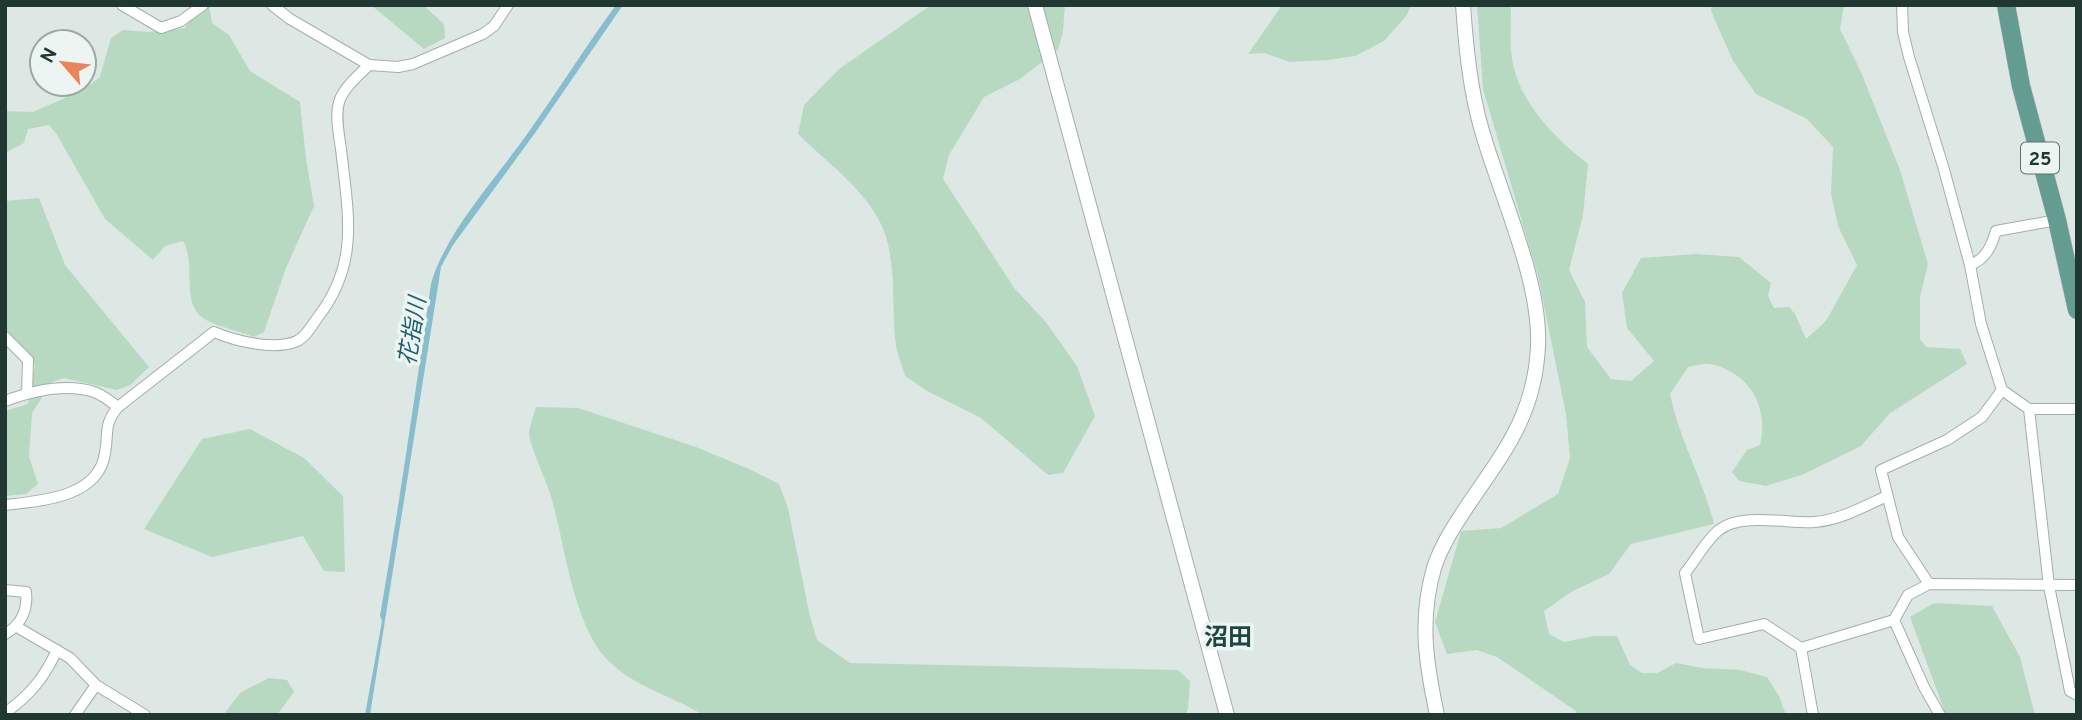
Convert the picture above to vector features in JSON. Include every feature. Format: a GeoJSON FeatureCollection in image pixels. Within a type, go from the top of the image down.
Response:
{"type":"FeatureCollection","features":[{"type":"Feature","properties":{"kind":"main road","name":"25"},"geometry":{"type":"LineString","coordinates":[[2006,5],[2021,86],[2057,220],[2077,310]]}},
{"type":"Feature","properties":{"kind":"street"},"geometry":{"type":"LineString","coordinates":[[122,5],[161,29],[181,20],[203,5]]}},
{"type":"Feature","properties":{"kind":"street"},"geometry":{"type":"LineString","coordinates":[[272,5],[290,19],[369,65],[398,67],[413,64],[464,44],[494,26],[508,5]]}},
{"type":"Feature","properties":{"kind":"street"},"geometry":{"type":"LineString","coordinates":[[1035,5],[1227,715]]}},
{"type":"Feature","properties":{"kind":"street"},"geometry":{"type":"LineString","coordinates":[[1437,715],[1424,648],[1425,618],[1435,566],[1459,519],[1517,431],[1531,396],[1538,344],[1531,284],[1481,129],[1466,46],[1463,5]]}},
{"type":"Feature","properties":{"kind":"street"},"geometry":{"type":"LineString","coordinates":[[1902,5],[1903,32],[1909,57],[1943,166],[1970,265],[1981,324],[2002,390],[2029,409],[2077,409]]}},
{"type":"Feature","properties":{"kind":"street"},"geometry":{"type":"LineString","coordinates":[[5,505],[68,495],[94,476],[103,463],[110,416],[214,332],[233,340],[255,343],[296,342],[303,337],[327,306],[341,278],[347,256],[348,208],[338,123],[339,102],[346,90],[369,65]]}},
{"type":"Feature","properties":{"kind":"street"},"geometry":{"type":"LineString","coordinates":[[1970,265],[1980,261],[1991,248],[1996,231],[2057,220]]}},
{"type":"Feature","properties":{"kind":"street"},"geometry":{"type":"LineString","coordinates":[[5,337],[29,360],[27,393]]}},
{"type":"Feature","properties":{"kind":"street"},"geometry":{"type":"LineString","coordinates":[[5,401],[27,393],[73,388],[97,393],[118,407]]}},
{"type":"Feature","properties":{"kind":"street"},"geometry":{"type":"LineString","coordinates":[[1929,584],[1898,537],[1881,470],[1947,440],[1970,425],[1982,417],[2002,390]]}},
{"type":"Feature","properties":{"kind":"street"},"geometry":{"type":"LineString","coordinates":[[2029,409],[2049,586],[2070,691],[2077,695]]}},
{"type":"Feature","properties":{"kind":"street"},"geometry":{"type":"LineString","coordinates":[[1813,715],[1801,648],[1764,624],[1699,639],[1685,573],[1720,529],[1738,523],[1786,520],[1816,522],[1845,515],[1887,496]]}},
{"type":"Feature","properties":{"kind":"street"},"geometry":{"type":"LineString","coordinates":[[1801,648],[1894,620],[1908,595],[1929,584],[2077,585]]}},
{"type":"Feature","properties":{"kind":"street"},"geometry":{"type":"LineString","coordinates":[[5,590],[26,592],[24,614],[17,627],[5,634]]}},
{"type":"Feature","properties":{"kind":"street"},"geometry":{"type":"LineString","coordinates":[[1894,620],[1924,687],[1940,715]]}},
{"type":"Feature","properties":{"kind":"street"},"geometry":{"type":"LineString","coordinates":[[17,627],[70,658],[96,685],[145,715]]}},
{"type":"Feature","properties":{"kind":"street"},"geometry":{"type":"LineString","coordinates":[[5,697],[10,712],[30,695],[46,675],[57,650]]}},
{"type":"Feature","properties":{"kind":"street"},"geometry":{"type":"LineString","coordinates":[[75,715],[96,685]]}},
{"type":"Feature","properties":{"kind":"green space"},"geometry":{"type":"Polygon","coordinates":[[[196,5],[209,5],[212,23],[229,35],[250,71],[300,102],[314,206],[286,268],[264,332],[254,337],[207,321],[196,311],[190,293],[189,260],[183,241],[165,246],[153,260],[105,219],[49,125],[28,129],[24,143],[5,153],[5,111],[33,112],[65,98],[98,98],[98,79],[111,38],[123,30],[149,32],[185,28],[196,5]]]}},
{"type":"Feature","properties":{"kind":"green space"},"geometry":{"type":"Polygon","coordinates":[[[371,5],[423,5],[444,24],[445,38],[424,49],[371,5]]]}},
{"type":"Feature","properties":{"kind":"green space"},"geometry":{"type":"Polygon","coordinates":[[[931,5],[1065,5],[1058,50],[1020,79],[984,97],[949,155],[943,179],[1015,289],[1045,321],[1077,366],[1095,416],[1063,473],[1048,475],[981,418],[929,392],[905,376],[896,346],[889,248],[879,219],[848,180],[798,134],[804,105],[839,69],[931,5]]]}},
{"type":"Feature","properties":{"kind":"green space"},"geometry":{"type":"Polygon","coordinates":[[[1282,5],[1411,5],[1407,15],[1384,41],[1355,56],[1290,62],[1264,53],[1248,54],[1282,5]]]}},
{"type":"Feature","properties":{"kind":"green space"},"geometry":{"type":"Polygon","coordinates":[[[1477,5],[1511,5],[1511,49],[1519,84],[1527,100],[1549,128],[1588,164],[1583,215],[1569,270],[1585,302],[1587,347],[1611,379],[1631,381],[1654,361],[1627,328],[1622,293],[1641,258],[1696,254],[1739,257],[1771,283],[1768,296],[1774,308],[1789,307],[1806,339],[1826,321],[1857,265],[1838,226],[1831,193],[1833,147],[1807,119],[1756,94],[1733,61],[1711,11],[1712,5],[1844,5],[1840,29],[1861,72],[1900,170],[1928,264],[1920,297],[1920,339],[1926,347],[1960,349],[1967,364],[1890,413],[1861,446],[1804,474],[1766,486],[1739,481],[1732,472],[1747,450],[1760,445],[1762,417],[1753,393],[1746,383],[1724,368],[1708,364],[1688,367],[1670,394],[1714,524],[1631,544],[1609,574],[1571,592],[1544,611],[1549,634],[1564,642],[1594,636],[1617,636],[1630,665],[1642,673],[1657,673],[1676,663],[1702,668],[1740,670],[1767,677],[1779,696],[1786,715],[1576,715],[1576,711],[1497,657],[1477,650],[1447,654],[1435,622],[1461,531],[1501,528],[1558,494],[1570,458],[1566,414],[1538,276],[1483,89],[1477,5]]]}},
{"type":"Feature","properties":{"kind":"green space"},"geometry":{"type":"Polygon","coordinates":[[[39,198],[65,265],[149,367],[130,385],[117,390],[64,378],[52,382],[32,413],[29,456],[38,484],[26,494],[5,496],[5,411],[28,404],[35,364],[5,332],[5,201],[39,198]]]}},
{"type":"Feature","properties":{"kind":"green space"},"geometry":{"type":"Polygon","coordinates":[[[536,407],[578,408],[696,447],[779,484],[788,508],[817,640],[850,663],[1178,670],[1190,681],[1188,709],[1185,715],[703,715],[625,674],[603,655],[592,639],[576,599],[550,493],[530,438],[536,407]]]}},
{"type":"Feature","properties":{"kind":"green space"},"geometry":{"type":"Polygon","coordinates":[[[250,429],[304,458],[343,496],[345,572],[324,571],[303,536],[212,557],[144,529],[202,439],[250,429]]]}},
{"type":"Feature","properties":{"kind":"green space"},"geometry":{"type":"Polygon","coordinates":[[[1934,603],[1992,606],[2020,657],[2035,715],[1946,715],[1910,617],[1934,603]]]}},
{"type":"Feature","properties":{"kind":"green space"},"geometry":{"type":"Polygon","coordinates":[[[269,678],[287,680],[294,692],[277,715],[223,715],[241,692],[269,678]]]}},
{"type":"Feature","properties":{"kind":"water","name":"花指川"},"geometry":{"type":"Polygon","coordinates":[[[616,5],[623,5],[535,133],[453,245],[441,267],[370,715],[365,715],[382,621],[380,616],[431,284],[438,264],[460,224],[530,130],[616,5]]]}},
{"type":"Feature","properties":{"kind":"district","name":"沼田"},"geometry":{"type":"Point","coordinates":[1228,637]}}]}
